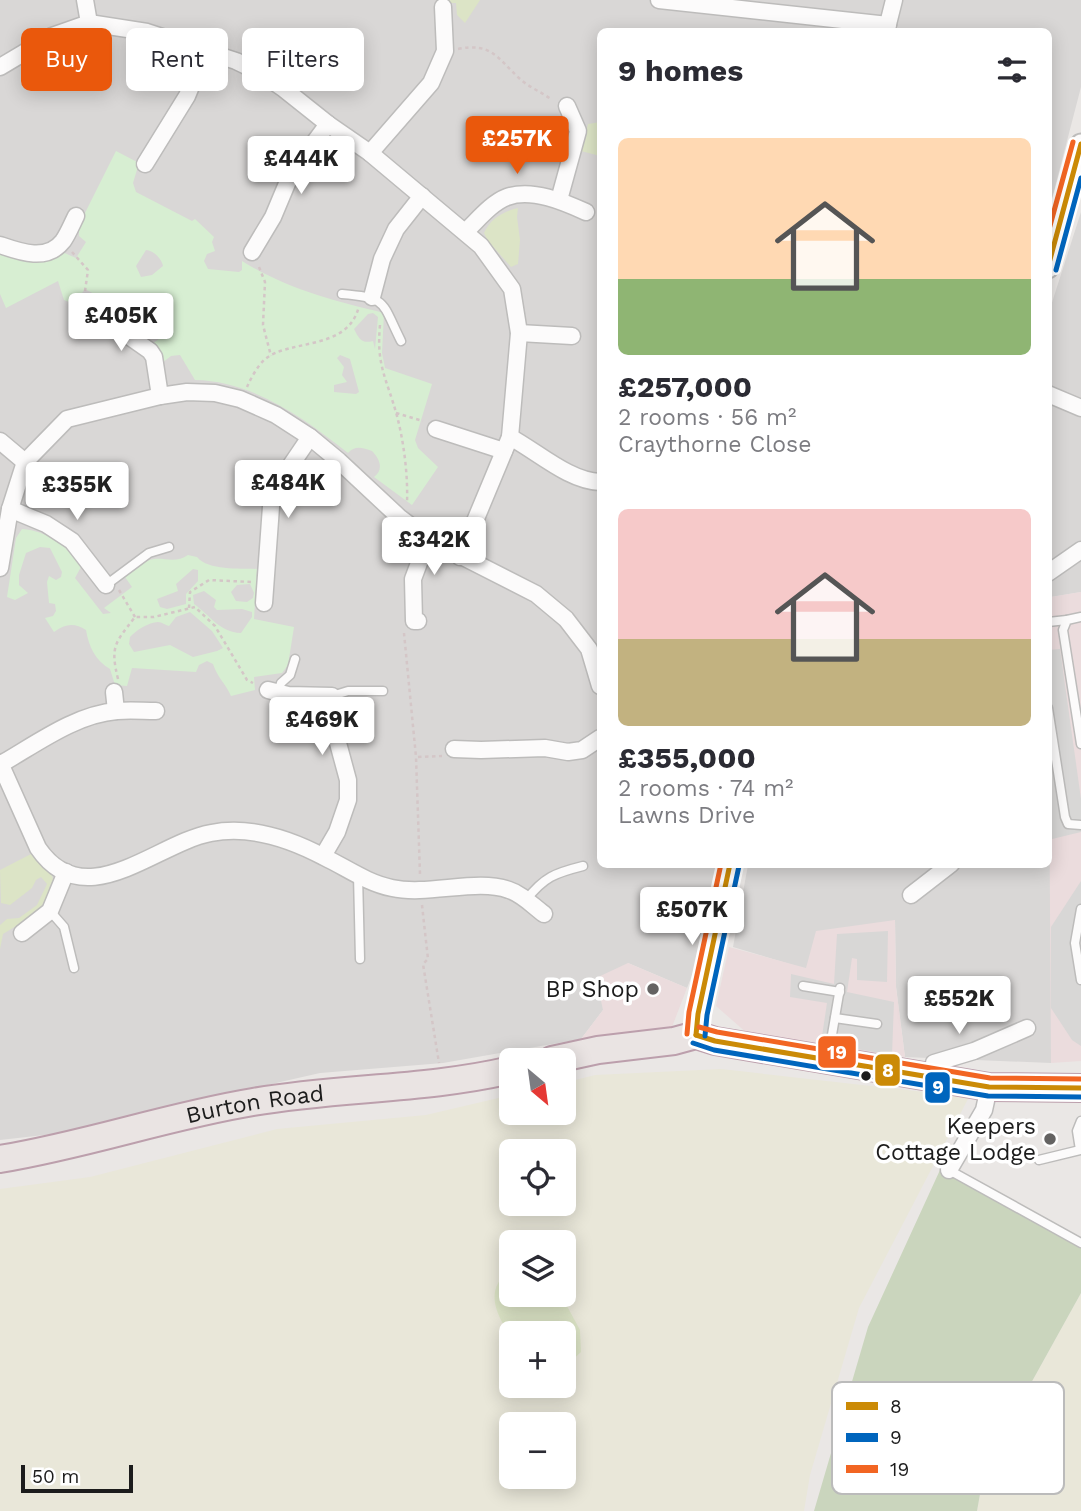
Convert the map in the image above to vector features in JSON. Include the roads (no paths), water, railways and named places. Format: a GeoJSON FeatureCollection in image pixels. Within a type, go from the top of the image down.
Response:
{"type":"FeatureCollection","features":[{"type":"Feature","properties":{"kind":"highway"},"geometry":{"type":"LineString","coordinates":[[576,1055],[674,1041],[696,1035],[715,1041],[989,1087],[1081,1088]]}},
{"type":"Feature","properties":{"kind":"highway","name":"Burton Road"},"geometry":{"type":"LineString","coordinates":[[0,1159],[49,1151],[250,1102],[307,1093],[442,1083],[499,1072]]}},
{"type":"Feature","properties":{"kind":"street"},"geometry":{"type":"LineString","coordinates":[[85,0],[89,23]]}},
{"type":"Feature","properties":{"kind":"street"},"geometry":{"type":"LineString","coordinates":[[659,0],[887,28],[894,0]]}},
{"type":"Feature","properties":{"kind":"street"},"geometry":{"type":"LineString","coordinates":[[370,153],[431,83],[445,51],[443,7]]}},
{"type":"Feature","properties":{"kind":"street"},"geometry":{"type":"LineString","coordinates":[[0,67],[52,36],[89,23],[126,29]]}},
{"type":"Feature","properties":{"kind":"street"},"geometry":{"type":"LineString","coordinates":[[228,59],[261,73],[370,153],[481,246],[512,289],[519,333],[507,444],[460,557]]}},
{"type":"Feature","properties":{"kind":"street"},"geometry":{"type":"LineString","coordinates":[[145,164],[189,91]]}},
{"type":"Feature","properties":{"kind":"street"},"geometry":{"type":"LineString","coordinates":[[559,200],[578,131],[566,106]]}},
{"type":"Feature","properties":{"kind":"street"},"geometry":{"type":"LineString","coordinates":[[252,252],[273,217],[290,174],[328,124]]}},
{"type":"Feature","properties":{"kind":"street"},"geometry":{"type":"LineString","coordinates":[[1052,253],[1081,144]]}},
{"type":"Feature","properties":{"kind":"street"},"geometry":{"type":"LineString","coordinates":[[465,232],[506,198],[521,194],[559,200],[586,212]]}},
{"type":"Feature","properties":{"kind":"street"},"geometry":{"type":"LineString","coordinates":[[372,298],[382,259],[396,229],[422,197]]}},
{"type":"Feature","properties":{"kind":"street"},"geometry":{"type":"LineString","coordinates":[[0,244],[27,254],[50,250],[62,243],[76,216]]}},
{"type":"Feature","properties":{"kind":"street"},"geometry":{"type":"LineString","coordinates":[[87,307],[150,351],[154,357],[160,396]]}},
{"type":"Feature","properties":{"kind":"street"},"geometry":{"type":"LineString","coordinates":[[519,333],[572,336]]}},
{"type":"Feature","properties":{"kind":"street"},"geometry":{"type":"LineString","coordinates":[[0,568],[10,509],[25,462],[67,419],[160,396],[203,391],[240,400],[276,415],[310,437],[428,539],[536,594],[595,647]]}},
{"type":"Feature","properties":{"kind":"street"},"geometry":{"type":"LineString","coordinates":[[1052,396],[1081,408]]}},
{"type":"Feature","properties":{"kind":"street"},"geometry":{"type":"LineString","coordinates":[[436,429],[507,444],[576,478],[597,482]]}},
{"type":"Feature","properties":{"kind":"street"},"geometry":{"type":"LineString","coordinates":[[264,603],[272,493],[310,437]]}},
{"type":"Feature","properties":{"kind":"street"},"geometry":{"type":"LineString","coordinates":[[0,441],[25,462]]}},
{"type":"Feature","properties":{"kind":"street"},"geometry":{"type":"LineString","coordinates":[[10,509],[46,524],[72,541],[106,585]]}},
{"type":"Feature","properties":{"kind":"street"},"geometry":{"type":"LineString","coordinates":[[416,621],[413,579],[428,539]]}},
{"type":"Feature","properties":{"kind":"street"},"geometry":{"type":"LineString","coordinates":[[1052,570],[1081,550]]}},
{"type":"Feature","properties":{"kind":"street"},"geometry":{"type":"LineString","coordinates":[[273,691],[288,695],[332,696],[338,743],[348,780],[348,800],[341,823],[323,856]]}},
{"type":"Feature","properties":{"kind":"street"},"geometry":{"type":"LineString","coordinates":[[114,692],[116,711]]}},
{"type":"Feature","properties":{"kind":"street"},"geometry":{"type":"LineString","coordinates":[[156,711],[116,711],[93,716],[74,723],[1,763],[29,832],[47,860],[66,872],[82,876],[109,875],[192,838],[212,832],[256,832],[271,835],[323,856],[358,876],[394,888],[420,890],[484,886],[510,890],[544,915]]}},
{"type":"Feature","properties":{"kind":"street"},"geometry":{"type":"LineString","coordinates":[[454,749],[545,748],[568,752],[582,750],[597,740]]}},
{"type":"Feature","properties":{"kind":"street"},"geometry":{"type":"LineString","coordinates":[[696,1035],[698,1014],[729,868]]}},
{"type":"Feature","properties":{"kind":"street"},"geometry":{"type":"LineString","coordinates":[[911,895],[946,868]]}},
{"type":"Feature","properties":{"kind":"street"},"geometry":{"type":"LineString","coordinates":[[22,933],[50,911],[66,872]]}},
{"type":"Feature","properties":{"kind":"street"},"geometry":{"type":"LineString","coordinates":[[932,1078],[934,1063],[974,1051],[1027,1028]]}},
{"type":"Feature","properties":{"kind":"street"},"geometry":{"type":"LineString","coordinates":[[949,1170],[984,1110],[989,1087]]}},
{"type":"Feature","properties":{"kind":"lane"},"geometry":{"type":"LineString","coordinates":[[342,294],[372,298],[401,341]]}},
{"type":"Feature","properties":{"kind":"lane"},"geometry":{"type":"LineString","coordinates":[[106,585],[149,553],[169,547]]}},
{"type":"Feature","properties":{"kind":"lane"},"geometry":{"type":"LineString","coordinates":[[1052,622],[1081,617]]}},
{"type":"Feature","properties":{"kind":"lane"},"geometry":{"type":"LineString","coordinates":[[1067,620],[1063,630],[1081,744]]}},
{"type":"Feature","properties":{"kind":"lane"},"geometry":{"type":"LineString","coordinates":[[273,691],[290,675],[295,659]]}},
{"type":"Feature","properties":{"kind":"lane"},"geometry":{"type":"LineString","coordinates":[[332,696],[348,691],[383,691]]}},
{"type":"Feature","properties":{"kind":"lane"},"geometry":{"type":"LineString","coordinates":[[1052,734],[1065,817],[1068,824],[1081,825]]}},
{"type":"Feature","properties":{"kind":"lane"},"geometry":{"type":"LineString","coordinates":[[526,900],[540,883],[561,871],[583,866]]}},
{"type":"Feature","properties":{"kind":"lane"},"geometry":{"type":"LineString","coordinates":[[358,876],[360,959]]}},
{"type":"Feature","properties":{"kind":"lane"},"geometry":{"type":"LineString","coordinates":[[1081,909],[1075,943],[1081,980]]}},
{"type":"Feature","properties":{"kind":"lane"},"geometry":{"type":"LineString","coordinates":[[50,911],[64,927],[74,968]]}},
{"type":"Feature","properties":{"kind":"lane"},"geometry":{"type":"LineString","coordinates":[[803,986],[840,990],[828,1059]]}},
{"type":"Feature","properties":{"kind":"lane"},"geometry":{"type":"LineString","coordinates":[[835,1018],[877,1024]]}},
{"type":"Feature","properties":{"kind":"lane"},"geometry":{"type":"LineString","coordinates":[[1039,1160],[1080,1150],[1077,1131],[1081,1121]]}},
{"type":"Feature","properties":{"kind":"lane"},"geometry":{"type":"LineString","coordinates":[[949,1170],[1081,1243]]}},
{"type":"Feature","properties":{"kind":"place","name":"BP Shop"},"geometry":{"type":"Point","coordinates":[653,989]}},
{"type":"Feature","properties":{"kind":"place","name":"Keepers Cottage Lodge"},"geometry":{"type":"Point","coordinates":[1050,1139]}}]}
